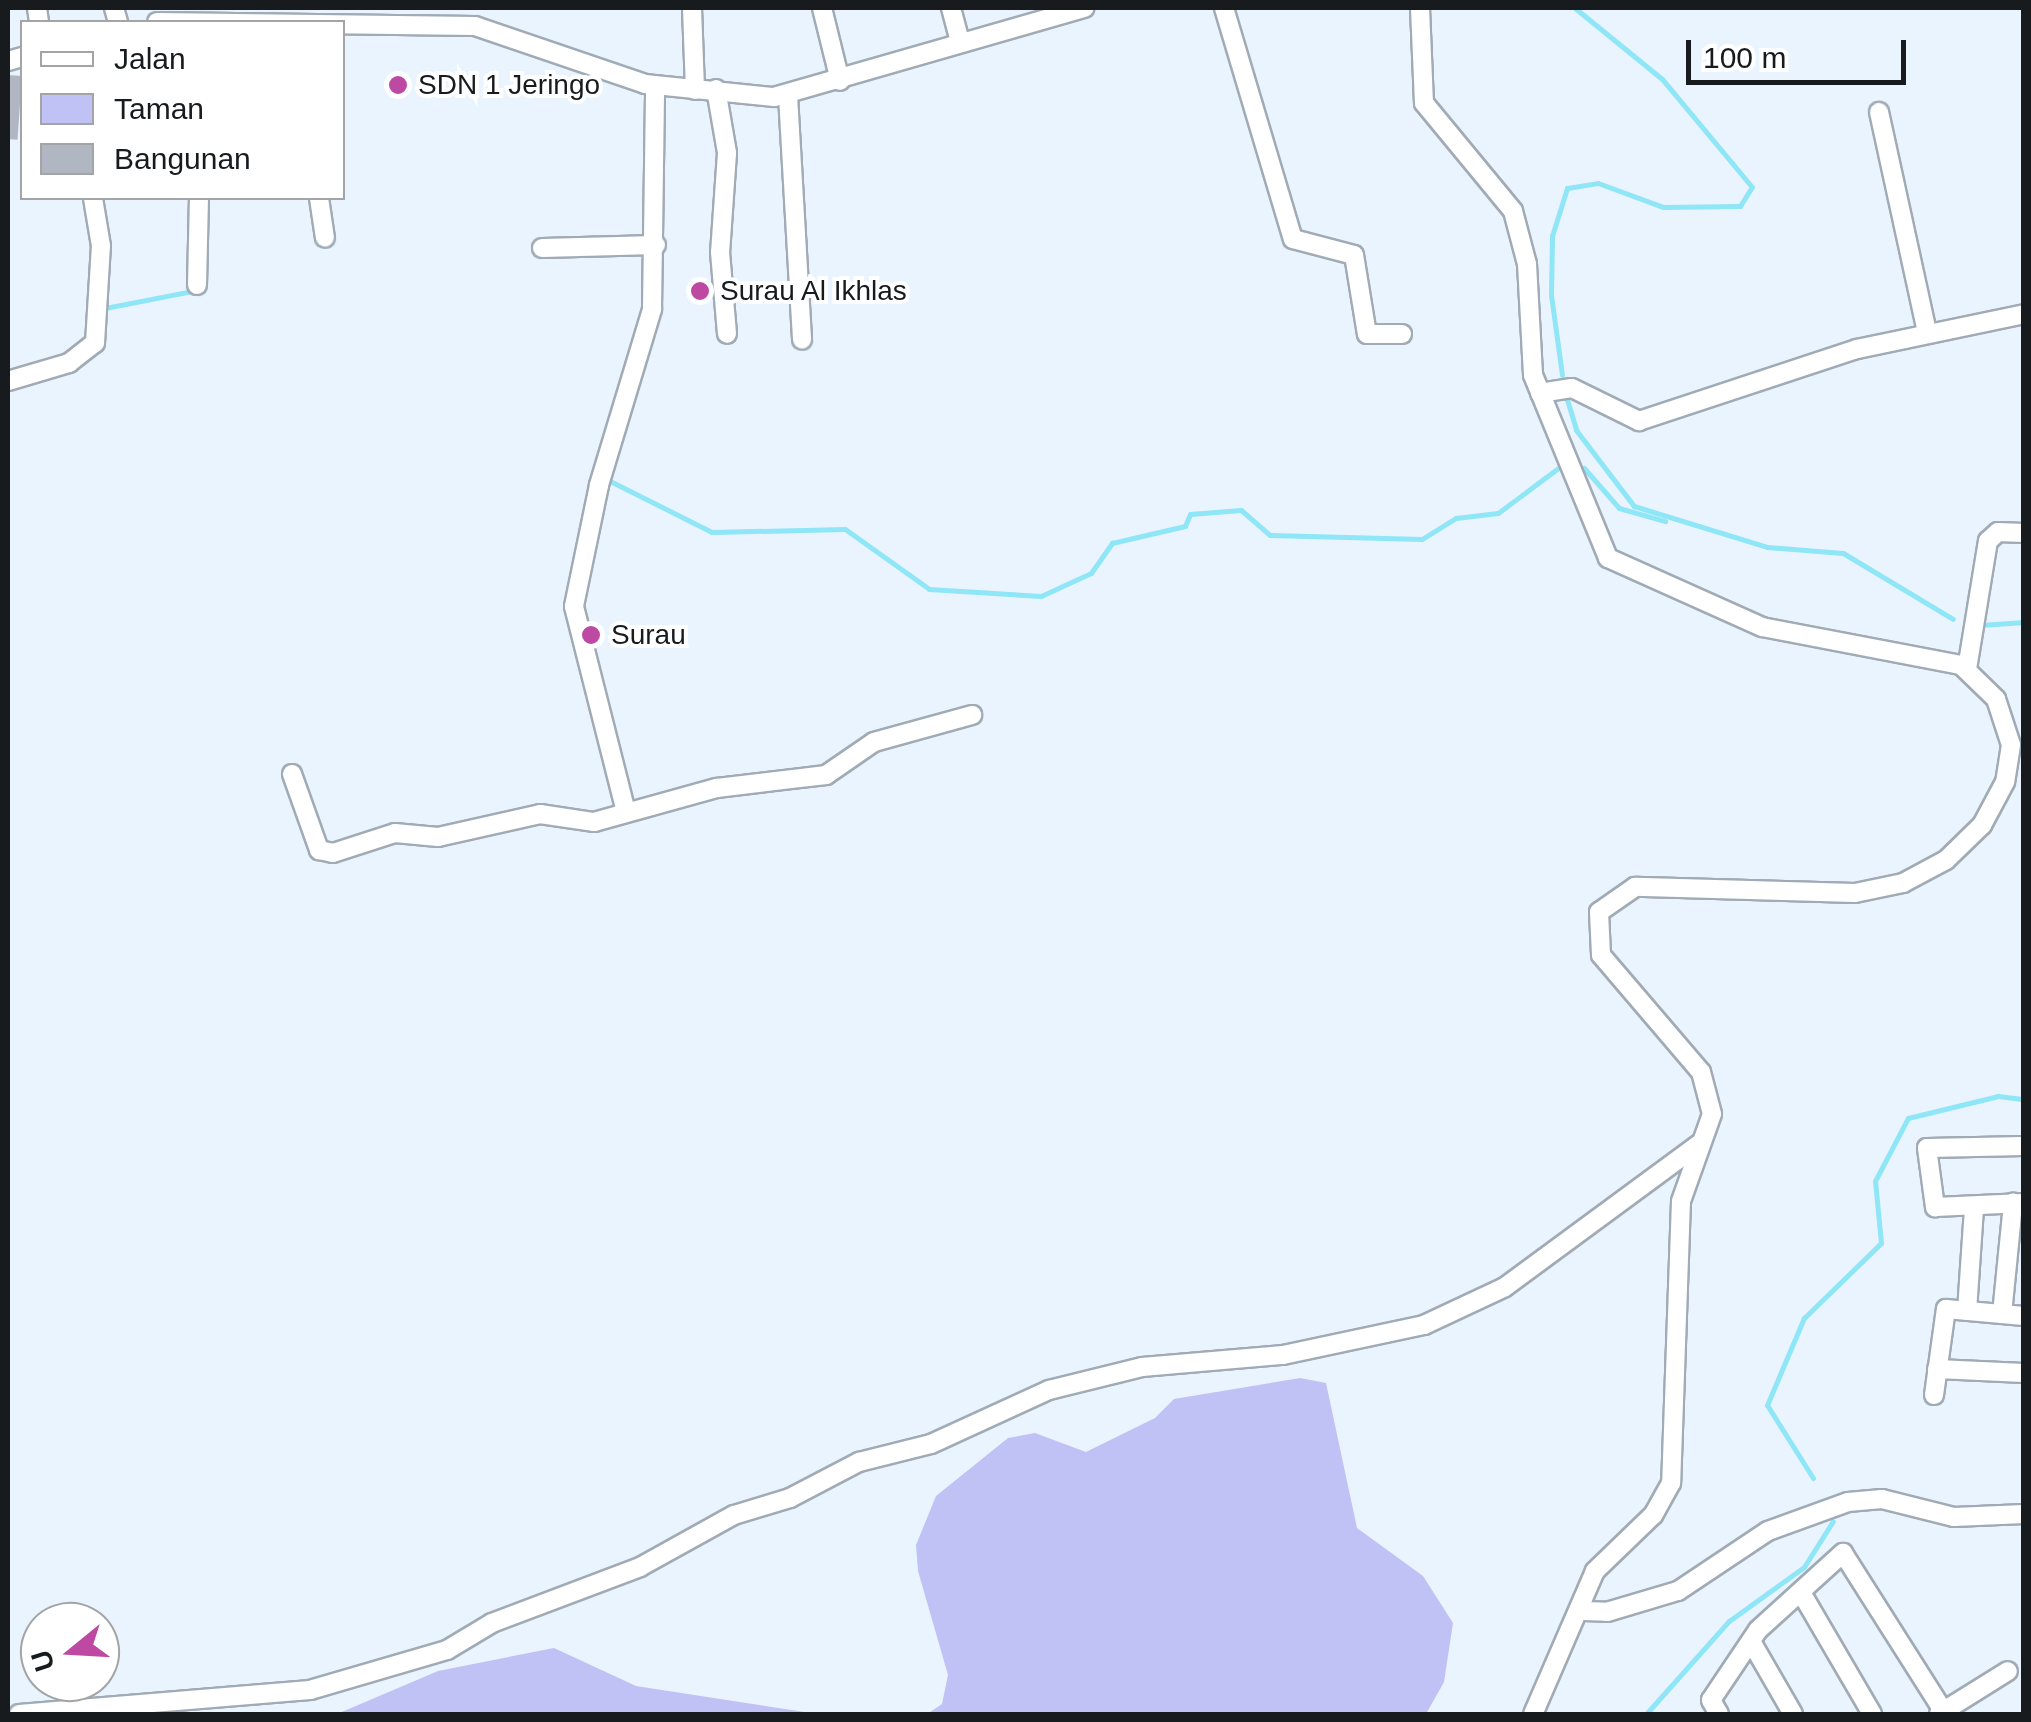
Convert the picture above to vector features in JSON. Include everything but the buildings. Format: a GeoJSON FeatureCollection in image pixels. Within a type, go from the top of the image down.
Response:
{"type":"FeatureCollection","features":[{"type":"Feature","properties":{"kind":"street"},"geometry":{"type":"LineString","coordinates":[[692,8],[695,90]]}},
{"type":"Feature","properties":{"kind":"street"},"geometry":{"type":"LineString","coordinates":[[822,8],[840,80]]}},
{"type":"Feature","properties":{"kind":"street"},"geometry":{"type":"LineString","coordinates":[[951,8],[960,42]]}},
{"type":"Feature","properties":{"kind":"street"},"geometry":{"type":"LineString","coordinates":[[313,20],[381,15],[493,29],[655,86],[788,96],[1085,8]]}},
{"type":"Feature","properties":{"kind":"street"},"geometry":{"type":"LineString","coordinates":[[1224,8],[1293,239],[1354,255],[1366,334],[1402,334]]}},
{"type":"Feature","properties":{"kind":"street"},"geometry":{"type":"LineString","coordinates":[[1420,8],[1424,104],[1505,196],[1523,239],[1540,392],[1599,544],[1614,564],[1762,627],[1938,656],[1968,670],[2002,710],[2008,770],[1982,825],[1933,869],[1854,893],[1635,887],[1599,912],[1602,955],[1710,1088],[1712,1114],[1682,1201],[1674,1472],[1653,1515],[1595,1572],[1584,1611],[1533,1714]]}},
{"type":"Feature","properties":{"kind":"street"},"geometry":{"type":"LineString","coordinates":[[626,812],[574,606],[599,485],[647,335],[656,245],[655,86]]}},
{"type":"Feature","properties":{"kind":"street"},"geometry":{"type":"LineString","coordinates":[[716,89],[727,153],[720,252],[727,334]]}},
{"type":"Feature","properties":{"kind":"street"},"geometry":{"type":"LineString","coordinates":[[788,96],[802,340]]}},
{"type":"Feature","properties":{"kind":"street"},"geometry":{"type":"LineString","coordinates":[[1879,112],[1927,333]]}},
{"type":"Feature","properties":{"kind":"street"},"geometry":{"type":"LineString","coordinates":[[8,381],[69,363],[95,342],[102,246],[92,200]]}},
{"type":"Feature","properties":{"kind":"street"},"geometry":{"type":"LineString","coordinates":[[197,285],[199,200]]}},
{"type":"Feature","properties":{"kind":"street"},"geometry":{"type":"LineString","coordinates":[[319,200],[326,238]]}},
{"type":"Feature","properties":{"kind":"street"},"geometry":{"type":"LineString","coordinates":[[542,248],[656,245]]}},
{"type":"Feature","properties":{"kind":"street"},"geometry":{"type":"LineString","coordinates":[[1540,392],[1572,388],[1639,421],[1927,333],[2024,314]]}},
{"type":"Feature","properties":{"kind":"street"},"geometry":{"type":"LineString","coordinates":[[1968,670],[1988,541],[1998,532],[2024,533]]}},
{"type":"Feature","properties":{"kind":"street"},"geometry":{"type":"LineString","coordinates":[[292,774],[319,850],[333,853],[395,833],[438,837],[540,814],[594,822],[752,781],[826,775],[874,742],[972,715]]}},
{"type":"Feature","properties":{"kind":"street"},"geometry":{"type":"LineString","coordinates":[[20,1714],[310,1690],[448,1650],[492,1622],[640,1567],[734,1514],[790,1498],[859,1462],[932,1444],[1049,1390],[1159,1364],[1283,1355],[1424,1324],[1505,1287],[1699,1144]]}},
{"type":"Feature","properties":{"kind":"street"},"geometry":{"type":"LineString","coordinates":[[2002,1314],[2018,1204],[1935,1207],[1927,1148],[2024,1146]]}},
{"type":"Feature","properties":{"kind":"street"},"geometry":{"type":"LineString","coordinates":[[1967,1311],[1974,1208]]}},
{"type":"Feature","properties":{"kind":"street"},"geometry":{"type":"LineString","coordinates":[[1934,1395],[1946,1310],[2024,1316]]}},
{"type":"Feature","properties":{"kind":"street"},"geometry":{"type":"LineString","coordinates":[[1937,1368],[2024,1374]]}},
{"type":"Feature","properties":{"kind":"street"},"geometry":{"type":"LineString","coordinates":[[1584,1611],[1607,1612],[1678,1591],[1768,1531],[1859,1499],[1954,1517],[2024,1514]]}},
{"type":"Feature","properties":{"kind":"street"},"geometry":{"type":"LineString","coordinates":[[1710,1710],[1767,1620],[1848,1553],[1943,1714],[2008,1672]]}},
{"type":"Feature","properties":{"kind":"street"},"geometry":{"type":"LineString","coordinates":[[1802,1594],[1872,1714]]}},
{"type":"Feature","properties":{"kind":"street"},"geometry":{"type":"LineString","coordinates":[[1752,1644],[1793,1714]]}},
{"type":"Feature","properties":{"kind":"green space"},"geometry":{"type":"Polygon","coordinates":[[[1300,1378],[1326,1383],[1357,1528],[1423,1576],[1453,1623],[1444,1682],[1426,1714],[927,1714],[942,1704],[948,1675],[918,1571],[916,1545],[936,1496],[1008,1438],[1035,1433],[1086,1452],[1155,1418],[1174,1399],[1300,1378]]]}},
{"type":"Feature","properties":{"kind":"green space"},"geometry":{"type":"Polygon","coordinates":[[[554,1648],[636,1686],[818,1714],[337,1714],[438,1671],[554,1648]]]}},
{"type":"Feature","properties":{"kind":"waterway"},"geometry":{"type":"LineString","coordinates":[[1562,375],[1551,295],[1552,236],[1567,188],[1598,183],[1663,207],[1740,206],[1752,187],[1662,79],[1575,8]]}},
{"type":"Feature","properties":{"kind":"waterway"},"geometry":{"type":"LineString","coordinates":[[105,308],[198,290]]}},
{"type":"Feature","properties":{"kind":"waterway"},"geometry":{"type":"LineString","coordinates":[[1565,393],[1576,430],[1634,506],[1767,547],[1843,553],[1953,619]]}},
{"type":"Feature","properties":{"kind":"waterway"},"geometry":{"type":"LineString","coordinates":[[608,480],[712,532],[845,529],[929,589],[1041,596],[1091,573],[1112,543],[1185,526],[1190,514],[1241,510],[1270,535],[1422,539],[1456,518],[1498,513],[1565,463]]}},
{"type":"Feature","properties":{"kind":"waterway"},"geometry":{"type":"LineString","coordinates":[[1584,468],[1619,508],[1665,521]]}},
{"type":"Feature","properties":{"kind":"waterway"},"geometry":{"type":"LineString","coordinates":[[1981,625],[2024,622]]}},
{"type":"Feature","properties":{"kind":"waterway"},"geometry":{"type":"LineString","coordinates":[[1813,1478],[1767,1405],[1804,1318],[1881,1243],[1875,1181],[1908,1118],[1998,1096],[2024,1099]]}},
{"type":"Feature","properties":{"kind":"waterway"},"geometry":{"type":"LineString","coordinates":[[1646,1714],[1729,1621],[1804,1567],[1833,1521]]}},
{"type":"Feature","properties":{"kind":"place","name":"SDN 1 Jeringo"},"geometry":{"type":"Point","coordinates":[398,85]}},
{"type":"Feature","properties":{"kind":"place","name":"Surau Al Ikhlas"},"geometry":{"type":"Point","coordinates":[700,291]}},
{"type":"Feature","properties":{"kind":"place","name":"Surau"},"geometry":{"type":"Point","coordinates":[591,635]}}]}
